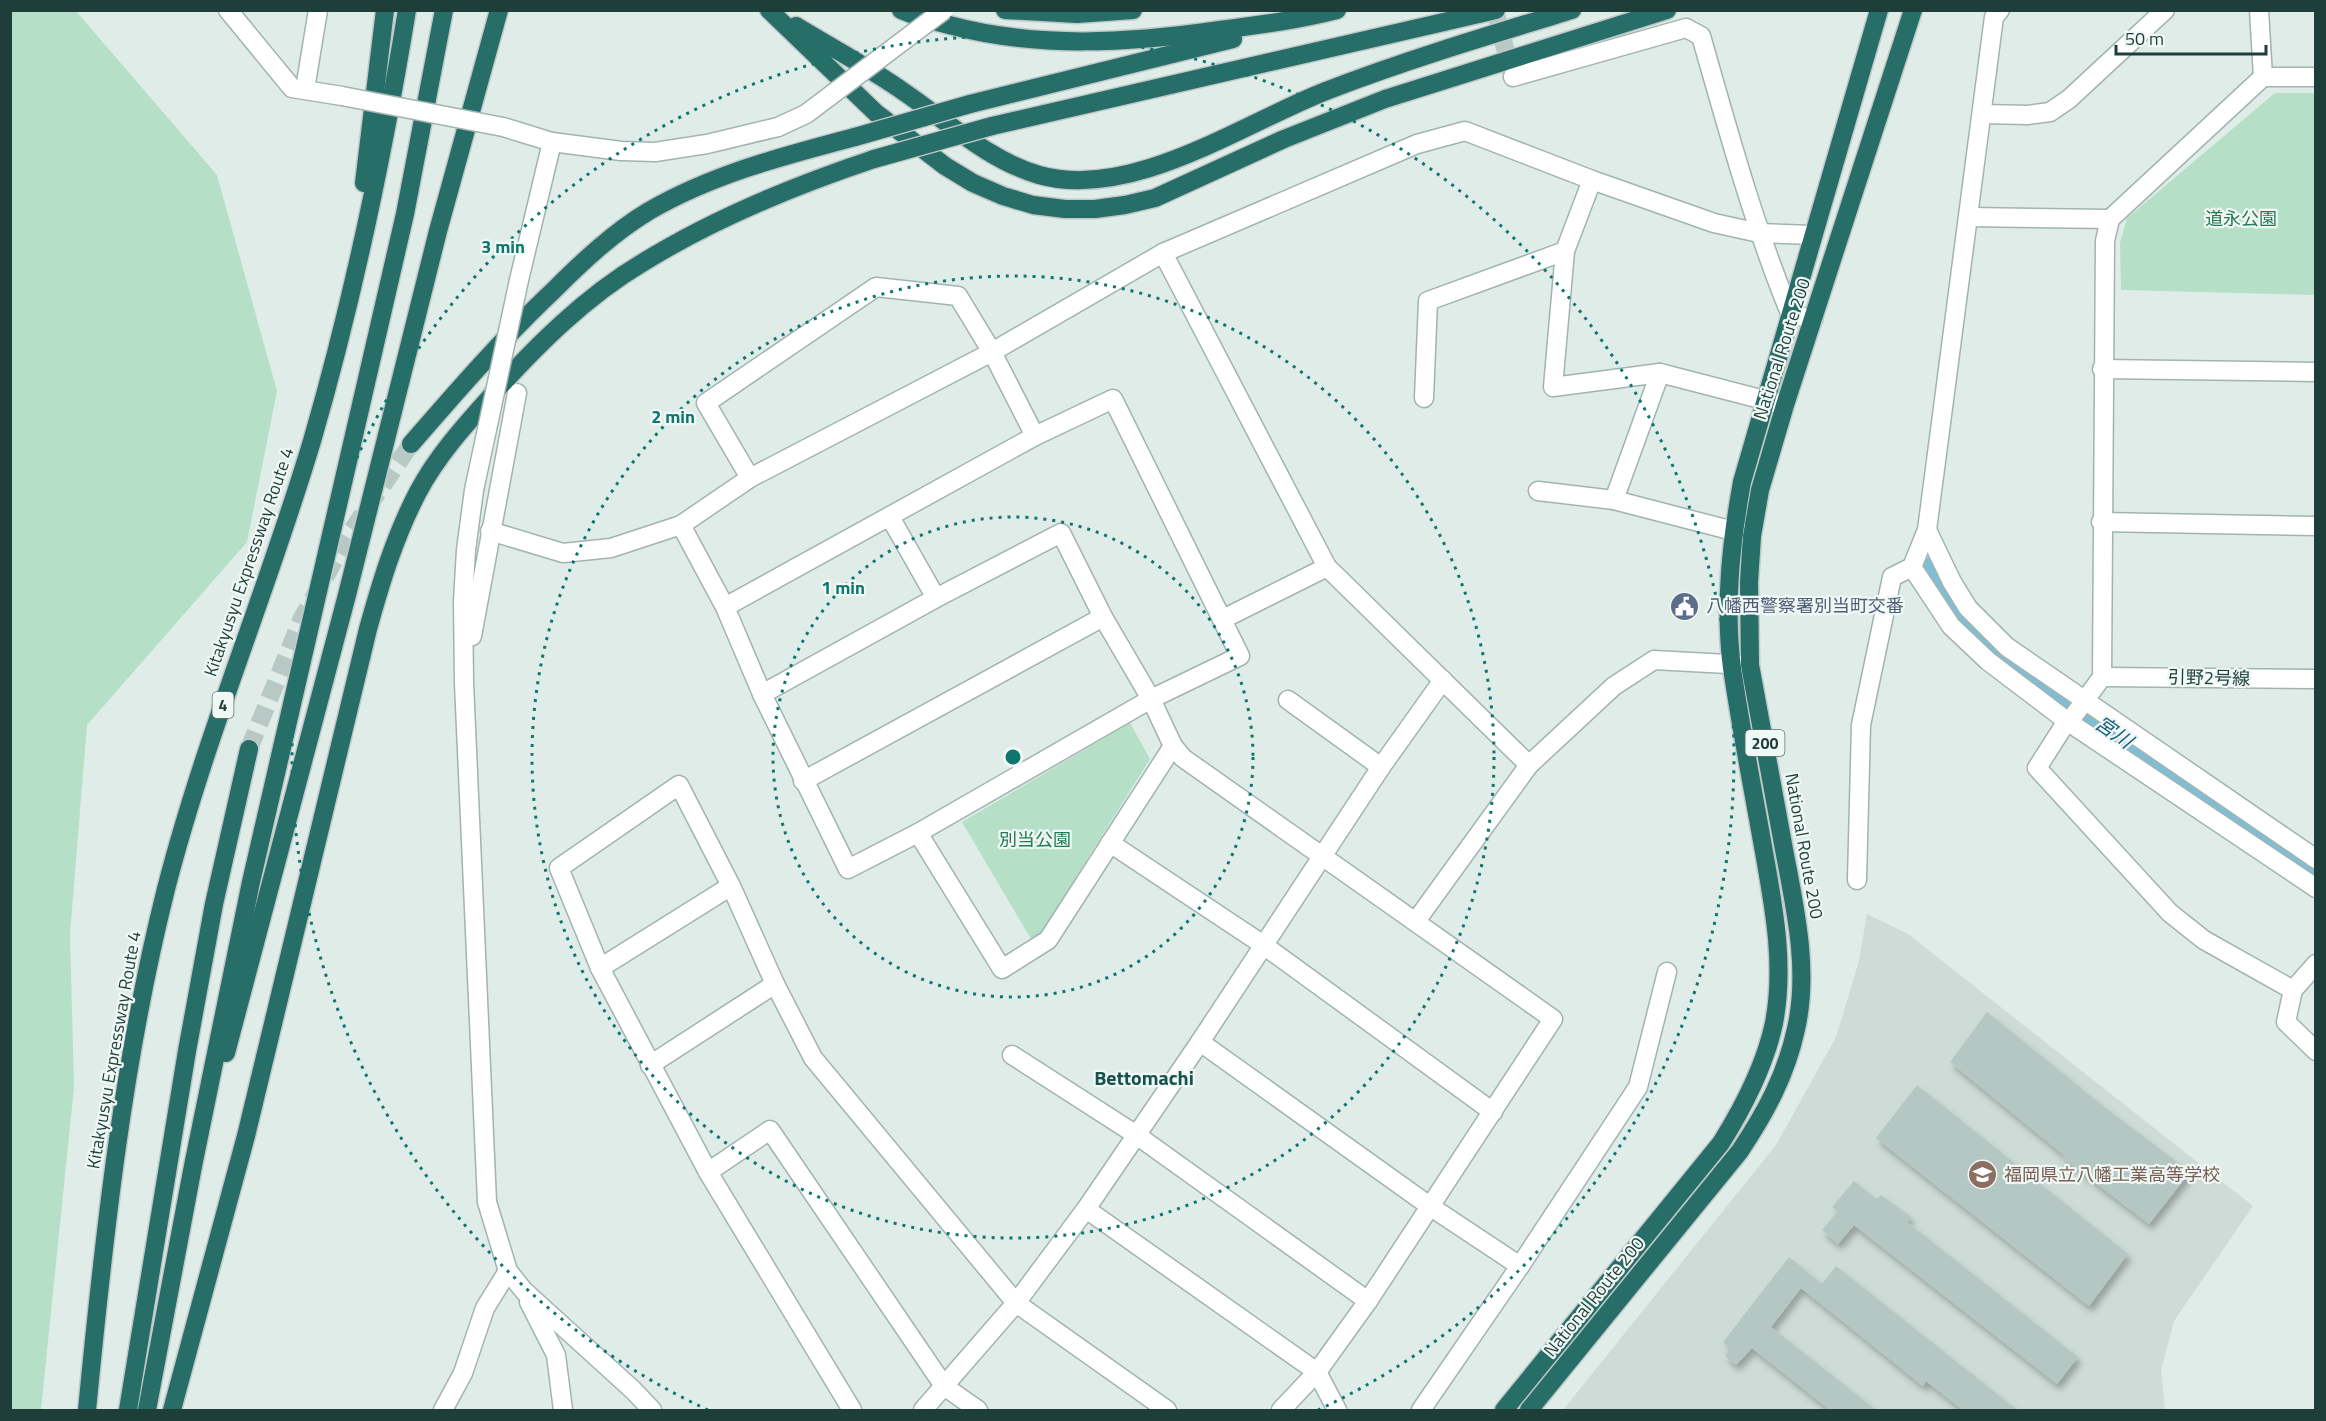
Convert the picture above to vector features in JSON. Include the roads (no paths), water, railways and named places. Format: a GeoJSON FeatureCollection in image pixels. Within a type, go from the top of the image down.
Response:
{"type":"FeatureCollection","features":[{"type":"Feature","properties":{"kind":"highway"},"geometry":{"type":"LineString","coordinates":[[349,303],[385,10]]}},
{"type":"Feature","properties":{"kind":"highway","name":"Kitakyusyu Expressway Route 4"},"geometry":{"type":"LineString","coordinates":[[87,1410],[112,1182],[143,985],[167,886],[210,740],[286,523],[311,443],[349,303],[372,200],[406,10]]}},
{"type":"Feature","properties":{"kind":"highway"},"geometry":{"type":"LineString","coordinates":[[147,1410],[250,882],[405,214],[444,10]]}},
{"type":"Feature","properties":{"kind":"highway"},"geometry":{"type":"LineString","coordinates":[[193,1166],[272,884],[438,231],[500,10]]}},
{"type":"Feature","properties":{"kind":"highway"},"geometry":{"type":"LineString","coordinates":[[770,10],[903,91],[985,150],[1011,165],[1042,176],[1106,179],[1139,172],[1168,162],[1326,91],[1572,10]]}},
{"type":"Feature","properties":{"kind":"highway"},"geometry":{"type":"LineString","coordinates":[[770,10],[876,113],[945,166],[973,183],[1003,196],[1033,205],[1065,209],[1095,209],[1155,198],[1284,139],[1385,99],[1667,10]]}},
{"type":"Feature","properties":{"kind":"highway"},"geometry":{"type":"LineString","coordinates":[[901,10],[913,16],[973,31],[1011,38],[1059,42],[1108,42],[1184,36],[1296,20],[1337,10]]}},
{"type":"Feature","properties":{"kind":"highway"},"geometry":{"type":"LineString","coordinates":[[1005,10],[1077,14],[1133,10]]}},
{"type":"Feature","properties":{"kind":"highway"},"geometry":{"type":"LineString","coordinates":[[411,444],[534,309],[606,242],[648,212],[690,189],[733,171],[970,104],[1346,10]]}},
{"type":"Feature","properties":{"kind":"highway"},"geometry":{"type":"LineString","coordinates":[[172,1410],[246,1136],[368,629],[392,551],[419,490],[443,452],[510,375],[550,334],[640,264],[728,216],[800,185],[874,159],[992,126],[1496,10]]}},
{"type":"Feature","properties":{"kind":"highway","name":"National Route 200"},"geometry":{"type":"LineString","coordinates":[[1504,1410],[1720,1143],[1743,1107],[1760,1069],[1774,1024],[1779,974],[1776,919],[1732,666],[1730,579],[1733,532],[1742,482],[1879,10]]}},
{"type":"Feature","properties":{"kind":"highway","name":"National Route 200"},"geometry":{"type":"LineString","coordinates":[[1529,1410],[1740,1151],[1766,1112],[1784,1073],[1797,1026],[1801,976],[1798,927],[1750,665],[1748,603],[1752,536],[1760,490],[1785,405],[1913,10]]}},
{"type":"Feature","properties":{"kind":"highway"},"geometry":{"type":"LineString","coordinates":[[128,1410],[187,1051],[214,904],[249,749]]}},
{"type":"Feature","properties":{"kind":"street"},"geometry":{"type":"LineString","coordinates":[[228,10],[292,88],[503,127],[552,142],[621,151],[655,152],[707,144],[778,127],[806,114],[944,10]]}},
{"type":"Feature","properties":{"kind":"street"},"geometry":{"type":"LineString","coordinates":[[305,89],[318,10]]}},
{"type":"Feature","properties":{"kind":"street"},"geometry":{"type":"LineString","coordinates":[[1857,880],[1861,725],[1892,577],[1912,567],[1927,530],[1994,17],[2000,10]]}},
{"type":"Feature","properties":{"kind":"street"},"geometry":{"type":"LineString","coordinates":[[1982,114],[2028,115],[2050,112],[2069,99],[2166,10]]}},
{"type":"Feature","properties":{"kind":"street"},"geometry":{"type":"LineString","coordinates":[[2259,10],[2263,77]]}},
{"type":"Feature","properties":{"kind":"street"},"geometry":{"type":"LineString","coordinates":[[1513,77],[1686,28],[1701,36],[1759,233],[1790,313],[1813,320]]}},
{"type":"Feature","properties":{"kind":"street"},"geometry":{"type":"LineString","coordinates":[[2293,990],[2204,939],[2170,913],[2037,768],[2102,676],[2102,369],[2105,241],[2110,219],[2263,77],[2316,77]]}},
{"type":"Feature","properties":{"kind":"street"},"geometry":{"type":"LineString","coordinates":[[490,531],[563,553],[610,548],[681,525],[750,478],[992,352],[1162,253],[1418,144],[1466,131],[1592,180],[1714,223],[1759,233],[1812,235]]}},
{"type":"Feature","properties":{"kind":"street"},"geometry":{"type":"LineString","coordinates":[[552,142],[519,280],[474,490],[465,560],[464,683],[487,1202],[508,1271],[524,1291],[652,1410]]}},
{"type":"Feature","properties":{"kind":"street"},"geometry":{"type":"LineString","coordinates":[[1592,180],[1565,251],[1553,387],[1660,373],[1785,405]]}},
{"type":"Feature","properties":{"kind":"street"},"geometry":{"type":"LineString","coordinates":[[1969,217],[2110,219]]}},
{"type":"Feature","properties":{"kind":"street"},"geometry":{"type":"LineString","coordinates":[[1424,398],[1428,301],[1565,251]]}},
{"type":"Feature","properties":{"kind":"street"},"geometry":{"type":"LineString","coordinates":[[1162,253],[1328,567],[1529,765]]}},
{"type":"Feature","properties":{"kind":"street"},"geometry":{"type":"LineString","coordinates":[[750,478],[706,403],[876,287],[958,296],[992,352],[1035,436]]}},
{"type":"Feature","properties":{"kind":"street"},"geometry":{"type":"LineString","coordinates":[[2102,369],[2316,372]]}},
{"type":"Feature","properties":{"kind":"street"},"geometry":{"type":"LineString","coordinates":[[1614,500],[1660,373]]}},
{"type":"Feature","properties":{"kind":"street"},"geometry":{"type":"LineString","coordinates":[[464,683],[517,393]]}},
{"type":"Feature","properties":{"kind":"street"},"geometry":{"type":"LineString","coordinates":[[681,525],[725,607],[803,782],[848,869],[918,833],[1151,699],[1240,656],[1113,399],[1035,436],[725,607]]}},
{"type":"Feature","properties":{"kind":"street"},"geometry":{"type":"LineString","coordinates":[[1538,491],[1614,500],[1752,536]]}},
{"type":"Feature","properties":{"kind":"street"},"geometry":{"type":"LineString","coordinates":[[890,517],[936,598]]}},
{"type":"Feature","properties":{"kind":"street"},"geometry":{"type":"LineString","coordinates":[[2101,522],[2316,526]]}},
{"type":"Feature","properties":{"kind":"street"},"geometry":{"type":"LineString","coordinates":[[1927,530],[1952,582],[1968,608],[2007,646],[2077,710],[2316,888]]}},
{"type":"Feature","properties":{"kind":"street"},"geometry":{"type":"LineString","coordinates":[[762,694],[936,598],[1061,533],[1103,617],[1151,699],[1173,746],[1183,758],[1552,1019],[1368,1301],[1317,1372],[1281,1410]]}},
{"type":"Feature","properties":{"kind":"street"},"geometry":{"type":"LineString","coordinates":[[1223,619],[1328,567]]}},
{"type":"Feature","properties":{"kind":"street"},"geometry":{"type":"LineString","coordinates":[[1912,567],[1951,626],[1988,661],[2077,710],[2316,859]]}},
{"type":"Feature","properties":{"kind":"street"},"geometry":{"type":"LineString","coordinates":[[803,782],[1103,617]]}},
{"type":"Feature","properties":{"kind":"street"},"geometry":{"type":"LineString","coordinates":[[1416,921],[1529,765],[1614,686],[1654,660],[1732,666],[1750,665]]}},
{"type":"Feature","properties":{"kind":"street","name":"引野2号線"},"geometry":{"type":"LineString","coordinates":[[2102,676],[2316,679]]}},
{"type":"Feature","properties":{"kind":"street"},"geometry":{"type":"LineString","coordinates":[[923,1410],[1016,1303],[1086,1209],[1200,1042],[1262,944],[1381,766],[1443,680]]}},
{"type":"Feature","properties":{"kind":"street"},"geometry":{"type":"LineString","coordinates":[[1288,700],[1381,766]]}},
{"type":"Feature","properties":{"kind":"street"},"geometry":{"type":"LineString","coordinates":[[918,833],[1002,969],[1048,940],[1173,746]]}},
{"type":"Feature","properties":{"kind":"street"},"geometry":{"type":"LineString","coordinates":[[852,1410],[708,1172],[650,1065],[600,968],[559,868],[679,785],[731,886],[775,984],[813,1059],[1016,1303],[1167,1410]]}},
{"type":"Feature","properties":{"kind":"street"},"geometry":{"type":"LineString","coordinates":[[1110,843],[1262,944],[1492,1112]]}},
{"type":"Feature","properties":{"kind":"street"},"geometry":{"type":"LineString","coordinates":[[600,968],[731,886]]}},
{"type":"Feature","properties":{"kind":"street"},"geometry":{"type":"LineString","coordinates":[[2316,964],[2293,990],[2286,1022],[2316,1051]]}},
{"type":"Feature","properties":{"kind":"street"},"geometry":{"type":"LineString","coordinates":[[1421,1410],[1520,1266],[1638,1087],[1667,972]]}},
{"type":"Feature","properties":{"kind":"street"},"geometry":{"type":"LineString","coordinates":[[650,1065],[775,984]]}},
{"type":"Feature","properties":{"kind":"street"},"geometry":{"type":"LineString","coordinates":[[1200,1042],[1431,1207],[1520,1266]]}},
{"type":"Feature","properties":{"kind":"street"},"geometry":{"type":"LineString","coordinates":[[1012,1055],[1136,1134],[1368,1301]]}},
{"type":"Feature","properties":{"kind":"street"},"geometry":{"type":"LineString","coordinates":[[708,1172],[770,1130],[944,1386],[978,1410]]}},
{"type":"Feature","properties":{"kind":"street"},"geometry":{"type":"LineString","coordinates":[[1086,1209],[1317,1372],[1336,1410]]}},
{"type":"Feature","properties":{"kind":"street"},"geometry":{"type":"LineString","coordinates":[[443,1410],[463,1373],[485,1308],[508,1271]]}},
{"type":"Feature","properties":{"kind":"street"},"geometry":{"type":"LineString","coordinates":[[524,1291],[556,1355],[563,1410]]}},
{"type":"Feature","properties":{"kind":"waterway","name":"宮川"},"geometry":{"type":"LineString","coordinates":[[1931,575],[1951,610],[1983,641],[2060,698],[2316,872]]}},
{"type":"Feature","properties":{"kind":"tunnel"},"geometry":{"type":"LineString","coordinates":[[1495,10],[1512,75]]}},
{"type":"Feature","properties":{"kind":"tunnel"},"geometry":{"type":"LineString","coordinates":[[249,749],[302,618],[350,533],[411,444]]}},
{"type":"Feature","properties":{"kind":"place","name":"八幡西警察署別当町交番"},"geometry":{"type":"Point","coordinates":[1685,606]}},
{"type":"Feature","properties":{"kind":"place","name":"福岡県立八幡工業高等学校"},"geometry":{"type":"Point","coordinates":[1983,1175]}},
{"type":"Feature","properties":{"kind":"district","name":"Bettomachi"},"geometry":{"type":"Point","coordinates":[1144,1078]}},
{"type":"Feature","properties":{"kind":"park label","name":"道永公園"},"geometry":{"type":"Point","coordinates":[2241,219]}},
{"type":"Feature","properties":{"kind":"park label","name":"別当公園"},"geometry":{"type":"Point","coordinates":[1035,840]}}]}
